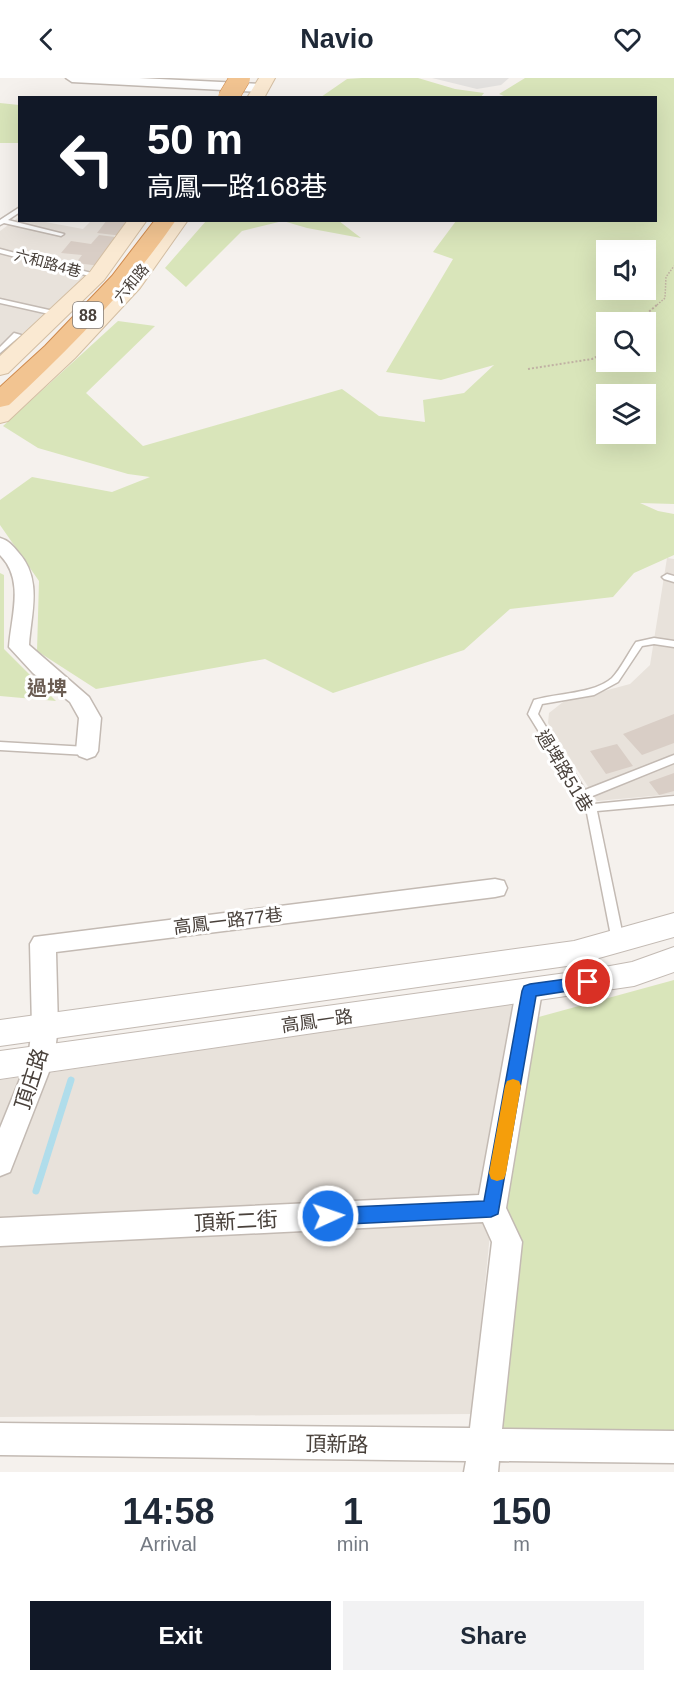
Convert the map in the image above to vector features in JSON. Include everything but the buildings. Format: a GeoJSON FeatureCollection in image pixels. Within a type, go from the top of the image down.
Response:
{"type":"FeatureCollection","features":[{"type":"Feature","properties":{"kind":"highway"},"geometry":{"type":"LineString","coordinates":[[247,96],[260,85]]}},
{"type":"Feature","properties":{"kind":"highway","name":"88"},"geometry":{"type":"LineString","coordinates":[[0,380],[36,349],[106,278],[147,222]]}},
{"type":"Feature","properties":{"kind":"highway","name":"88"},"geometry":{"type":"LineString","coordinates":[[0,400],[53,351],[120,281],[164,222]]}},
{"type":"Feature","properties":{"kind":"main road","name":"六和路"},"geometry":{"type":"LineString","coordinates":[[6,351],[58,314],[97,276],[137,222]]}},
{"type":"Feature","properties":{"kind":"main road","name":"六和路"},"geometry":{"type":"LineString","coordinates":[[0,416],[67,353],[133,284],[178,222]]}},
{"type":"Feature","properties":{"kind":"street"},"geometry":{"type":"LineString","coordinates":[[72,78],[229,87],[260,85]]}},
{"type":"Feature","properties":{"kind":"street"},"geometry":{"type":"LineString","coordinates":[[0,544],[20,566],[26,592],[19,626],[19,647],[40,668],[78,697],[90,718],[87,751]]}},
{"type":"Feature","properties":{"kind":"street","name":"高鳳一路77巷"},"geometry":{"type":"LineString","coordinates":[[45,1027],[43,944],[495,888]]}},
{"type":"Feature","properties":{"kind":"street","name":"高鳳一路"},"geometry":{"type":"LineString","coordinates":[[0,1033],[574,953],[674,925]]}},
{"type":"Feature","properties":{"kind":"street","name":"高鳳一路"},"geometry":{"type":"LineString","coordinates":[[0,1065],[530,991],[634,974],[674,959]]}},
{"type":"Feature","properties":{"kind":"street"},"geometry":{"type":"LineString","coordinates":[[482,1459],[507,1242],[491,1209],[530,991]]}},
{"type":"Feature","properties":{"kind":"street","name":"頂庄路"},"geometry":{"type":"LineString","coordinates":[[0,1163],[41,1059],[45,1027]]}},
{"type":"Feature","properties":{"kind":"street","name":"頂新二街"},"geometry":{"type":"LineString","coordinates":[[0,1232],[491,1209]]}},
{"type":"Feature","properties":{"kind":"street","name":"頂新路"},"geometry":{"type":"LineString","coordinates":[[0,1439],[482,1459],[674,1447]]}},
{"type":"Feature","properties":{"kind":"lane","name":"六和路4巷"},"geometry":{"type":"LineString","coordinates":[[2,222],[18,210]]}},
{"type":"Feature","properties":{"kind":"lane","name":"六和路4巷"},"geometry":{"type":"LineString","coordinates":[[2,222],[61,234]]}},
{"type":"Feature","properties":{"kind":"lane","name":"六和路4巷"},"geometry":{"type":"LineString","coordinates":[[0,251],[97,276]]}},
{"type":"Feature","properties":{"kind":"lane"},"geometry":{"type":"LineString","coordinates":[[0,301],[58,314]]}},
{"type":"Feature","properties":{"kind":"lane","name":"過埤路51巷"},"geometry":{"type":"LineString","coordinates":[[618,942],[591,808],[536,722],[533,714],[534,708],[538,702],[590,693],[615,680],[639,644],[654,641],[674,644]]}},
{"type":"Feature","properties":{"kind":"lane"},"geometry":{"type":"LineString","coordinates":[[0,746],[87,751]]}},
{"type":"Feature","properties":{"kind":"lane"},"geometry":{"type":"LineString","coordinates":[[584,795],[674,759]]}},
{"type":"Feature","properties":{"kind":"lane"},"geometry":{"type":"LineString","coordinates":[[591,808],[674,800]]}},
{"type":"Feature","properties":{"kind":"path"},"geometry":{"type":"LineString","coordinates":[[649,312],[665,298],[666,277],[674,266]]}},
{"type":"Feature","properties":{"kind":"path"},"geometry":{"type":"LineString","coordinates":[[528,369],[596,357]]}},
{"type":"Feature","properties":{"kind":"shaded area"},"geometry":{"type":"Polygon","coordinates":[[[432,78],[509,78],[501,85],[477,89],[432,78]]]}},
{"type":"Feature","properties":{"kind":"shaded area"},"geometry":{"type":"Polygon","coordinates":[[[18,218],[18,222],[45,222],[83,229],[90,222],[124,222],[92,268],[40,321],[0,356],[0,231],[18,218]]]}},
{"type":"Feature","properties":{"kind":"shaded area"},"geometry":{"type":"Polygon","coordinates":[[[667,558],[674,559],[674,794],[597,801],[548,723],[549,713],[563,702],[630,684],[650,665],[667,558]]]}},
{"type":"Feature","properties":{"kind":"shaded area"},"geometry":{"type":"Polygon","coordinates":[[[513,1004],[472,1414],[0,1417],[0,1080],[513,1004]]]}},
{"type":"Feature","properties":{"kind":"green space"},"geometry":{"type":"Polygon","coordinates":[[[418,78],[455,89],[484,93],[482,96],[322,96],[347,79],[418,78]]]}},
{"type":"Feature","properties":{"kind":"green space"},"geometry":{"type":"Polygon","coordinates":[[[525,78],[674,78],[674,504],[640,503],[658,511],[674,514],[674,555],[634,573],[613,597],[510,609],[464,650],[333,693],[265,659],[96,689],[37,651],[39,581],[0,525],[0,500],[32,477],[112,492],[150,477],[128,474],[38,448],[3,426],[118,321],[155,326],[86,393],[143,446],[342,389],[379,416],[425,422],[423,400],[464,393],[494,365],[441,380],[386,372],[453,259],[433,252],[455,222],[657,222],[657,96],[504,96],[499,94],[525,78]]]}},
{"type":"Feature","properties":{"kind":"green space"},"geometry":{"type":"Polygon","coordinates":[[[0,103],[18,105],[18,143],[0,143],[0,103]]]}},
{"type":"Feature","properties":{"kind":"green space"},"geometry":{"type":"Polygon","coordinates":[[[205,222],[279,222],[242,231],[186,287],[165,268],[205,222]]]}},
{"type":"Feature","properties":{"kind":"green space"},"geometry":{"type":"Polygon","coordinates":[[[286,222],[340,222],[361,238],[286,222]]]}},
{"type":"Feature","properties":{"kind":"green space"},"geometry":{"type":"Polygon","coordinates":[[[0,573],[4,575],[4,649],[56,701],[0,696],[0,573]]]}},
{"type":"Feature","properties":{"kind":"green space"},"geometry":{"type":"Polygon","coordinates":[[[674,980],[674,1438],[517,1444],[498,1426],[501,1207],[535,1018],[674,980]]]}},
{"type":"Feature","properties":{"kind":"waterway"},"geometry":{"type":"LineString","coordinates":[[36,1191],[71,1080]]}},
{"type":"Feature","properties":{"kind":"slow traffic"},"geometry":{"type":"LineString","coordinates":[[497,1173],[513,1086]]}},
{"type":"Feature","properties":{"kind":"district","name":"過埤"},"geometry":{"type":"Point","coordinates":[47,688]}},
{"type":"Feature","properties":{"kind":"route"},"geometry":{"type":"LineString","coordinates":[[328,1216],[491,1209],[530,991],[588,982]]}}]}
